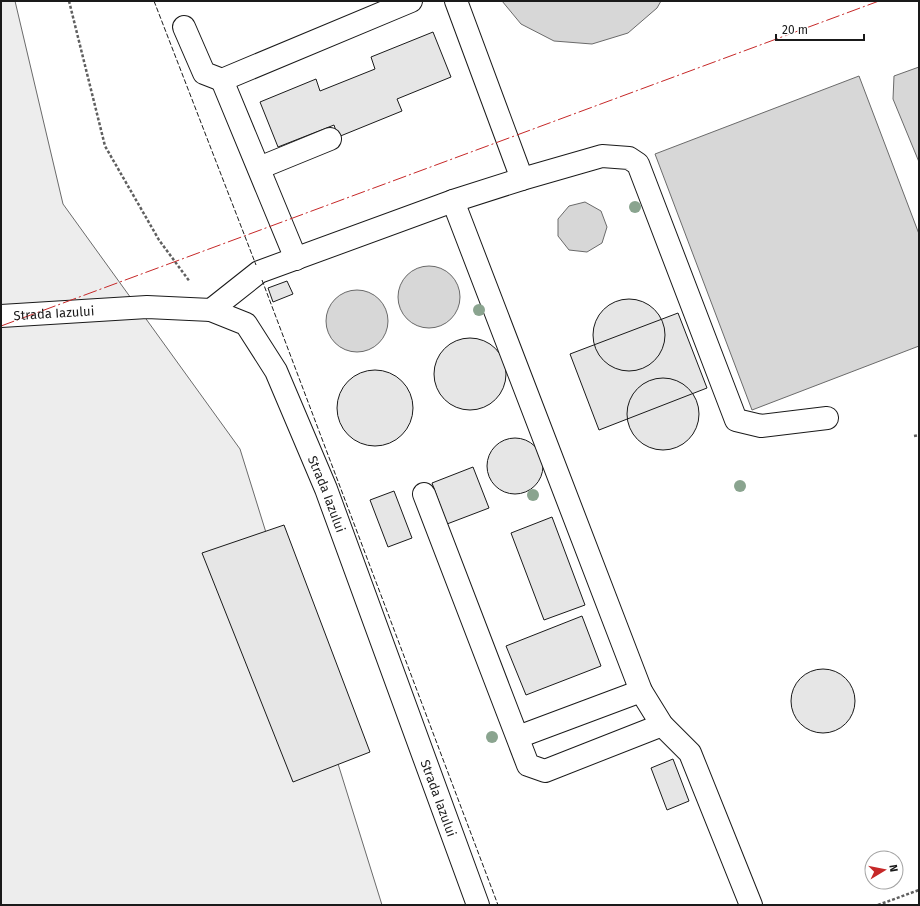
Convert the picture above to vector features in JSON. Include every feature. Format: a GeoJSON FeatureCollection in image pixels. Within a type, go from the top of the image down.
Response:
{"type":"FeatureCollection","features":[{"type":"Feature","properties":{"kind":"lane"},"geometry":{"type":"LineString","coordinates":[[184,27],[204,73],[222,80],[411,1]]}},
{"type":"Feature","properties":{"kind":"lane"},"geometry":{"type":"LineString","coordinates":[[456,1],[522,179]]}},
{"type":"Feature","properties":{"kind":"lane"},"geometry":{"type":"LineString","coordinates":[[222,80],[296,258]]}},
{"type":"Feature","properties":{"kind":"lane"},"geometry":{"type":"LineString","coordinates":[[259,168],[330,139]]}},
{"type":"Feature","properties":{"kind":"lane"},"geometry":{"type":"LineString","coordinates":[[211,310],[259,272],[296,258],[453,201],[522,179],[602,156],[629,158],[638,164],[736,420],[761,426],[827,418]]}},
{"type":"Feature","properties":{"kind":"lane"},"geometry":{"type":"LineString","coordinates":[[453,201],[641,691],[662,726],[690,753],[751,905]]}},
{"type":"Feature","properties":{"kind":"lane","name":"Strada Iazului"},"geometry":{"type":"LineString","coordinates":[[1,316],[147,307],[211,310],[246,324],[276,371],[326,489],[478,905]]}},
{"type":"Feature","properties":{"kind":"lane"},"geometry":{"type":"LineString","coordinates":[[424,494],[528,765],[545,771],[662,726]]}},
{"type":"Feature","properties":{"kind":"lane"},"geometry":{"type":"LineString","coordinates":[[518,737],[641,691]]}},
{"type":"Feature","properties":{"kind":"path"},"geometry":{"type":"LineString","coordinates":[[69,1],[105,146],[159,240],[211,310]]}},
{"type":"Feature","properties":{"kind":"path"},"geometry":{"type":"LineString","coordinates":[[914,436],[919,435]]}},
{"type":"Feature","properties":{"kind":"path"},"geometry":{"type":"LineString","coordinates":[[878,905],[919,890]]}},
{"type":"Feature","properties":{"kind":"shaded area"},"geometry":{"type":"Polygon","coordinates":[[[1,1],[15,1],[63,204],[240,449],[382,905],[1,905],[1,1]]]}},
{"type":"Feature","properties":{"kind":"shaded area"},"geometry":{"type":"Polygon","coordinates":[[[502,1],[661,1],[657,8],[628,33],[592,44],[554,41],[521,24],[502,1]]]}},
{"type":"Feature","properties":{"kind":"shaded area"},"geometry":{"type":"Polygon","coordinates":[[[919,67],[919,162],[893,99],[894,76],[919,67]]]}},
{"type":"Feature","properties":{"kind":"shaded area"},"geometry":{"type":"Polygon","coordinates":[[[859,76],[919,234],[919,346],[752,410],[655,154],[859,76]]]}},
{"type":"Feature","properties":{"kind":"shaded area"},"geometry":{"type":"Polygon","coordinates":[[[585,202],[601,211],[607,227],[602,243],[587,252],[569,250],[558,236],[558,219],[569,206],[585,202]]]}},
{"type":"Feature","properties":{"kind":"shaded area"},"geometry":{"type":"Polygon","coordinates":[[[429,266],[441,269],[451,275],[457,285],[460,297],[457,309],[451,319],[441,325],[429,328],[417,325],[407,319],[401,309],[398,297],[401,285],[407,275],[417,269],[429,266]]]}},
{"type":"Feature","properties":{"kind":"shaded area"},"geometry":{"type":"Polygon","coordinates":[[[357,290],[369,293],[379,299],[385,309],[388,321],[385,333],[379,343],[369,349],[357,352],[345,349],[335,343],[329,333],[326,321],[329,309],[335,299],[345,293],[357,290]]]}},
{"type":"Feature","properties":{"kind":"building"},"geometry":{"type":"Polygon","coordinates":[[[433,32],[451,77],[397,99],[402,111],[338,137],[334,125],[278,147],[260,102],[316,79],[320,91],[375,69],[371,57],[433,32]]]}},
{"type":"Feature","properties":{"kind":"building"},"geometry":{"type":"Polygon","coordinates":[[[287,281],[293,294],[273,302],[268,288],[287,281]]]}},
{"type":"Feature","properties":{"kind":"building"},"geometry":{"type":"Polygon","coordinates":[[[622,299],[636,299],[655,309],[665,328],[665,342],[655,361],[636,371],[622,371],[603,361],[593,342],[593,328],[603,309],[622,299]]]}},
{"type":"Feature","properties":{"kind":"building"},"geometry":{"type":"Polygon","coordinates":[[[678,313],[707,388],[599,430],[570,354],[678,313]]]}},
{"type":"Feature","properties":{"kind":"building"},"geometry":{"type":"Polygon","coordinates":[[[463,338],[477,338],[496,348],[506,367],[506,381],[496,400],[477,410],[463,410],[444,400],[434,381],[434,367],[444,348],[463,338]]]}},
{"type":"Feature","properties":{"kind":"building"},"geometry":{"type":"Polygon","coordinates":[[[375,370],[389,373],[402,381],[410,394],[413,408],[410,422],[402,435],[389,443],[375,446],[361,443],[348,435],[340,422],[337,408],[340,394],[348,381],[361,373],[375,370]]]}},
{"type":"Feature","properties":{"kind":"building"},"geometry":{"type":"Polygon","coordinates":[[[656,378],[670,378],[689,388],[699,407],[699,421],[689,440],[670,450],[656,450],[637,440],[627,421],[627,407],[637,388],[656,378]]]}},
{"type":"Feature","properties":{"kind":"building"},"geometry":{"type":"Polygon","coordinates":[[[509,438],[521,438],[531,442],[539,450],[543,460],[543,472],[539,482],[531,490],[521,494],[509,494],[499,490],[491,482],[487,472],[487,460],[491,450],[499,442],[509,438]]]}},
{"type":"Feature","properties":{"kind":"building"},"geometry":{"type":"Polygon","coordinates":[[[473,467],[489,508],[447,524],[432,483],[473,467]]]}},
{"type":"Feature","properties":{"kind":"building"},"geometry":{"type":"Polygon","coordinates":[[[394,491],[412,538],[388,547],[370,500],[394,491]]]}},
{"type":"Feature","properties":{"kind":"building"},"geometry":{"type":"Polygon","coordinates":[[[552,517],[585,605],[544,620],[511,533],[552,517]]]}},
{"type":"Feature","properties":{"kind":"building"},"geometry":{"type":"Polygon","coordinates":[[[284,525],[370,752],[293,782],[202,553],[284,525]]]}},
{"type":"Feature","properties":{"kind":"building"},"geometry":{"type":"Polygon","coordinates":[[[582,616],[601,666],[526,695],[506,646],[582,616]]]}},
{"type":"Feature","properties":{"kind":"building"},"geometry":{"type":"Polygon","coordinates":[[[823,669],[835,671],[846,678],[853,689],[855,701],[853,713],[846,724],[835,731],[823,733],[811,731],[800,724],[793,713],[791,701],[793,689],[800,678],[811,671],[823,669]]]}},
{"type":"Feature","properties":{"kind":"building"},"geometry":{"type":"Polygon","coordinates":[[[673,759],[689,801],[667,810],[651,768],[673,759]]]}},
{"type":"Feature","properties":{"kind":"fence"},"geometry":{"type":"LineString","coordinates":[[154,1],[256,265]]}},
{"type":"Feature","properties":{"kind":"fence"},"geometry":{"type":"LineString","coordinates":[[262,280],[498,905]]}},
{"type":"Feature","properties":{"kind":"power"},"geometry":{"type":"LineString","coordinates":[[1,326],[879,1]]}}]}
